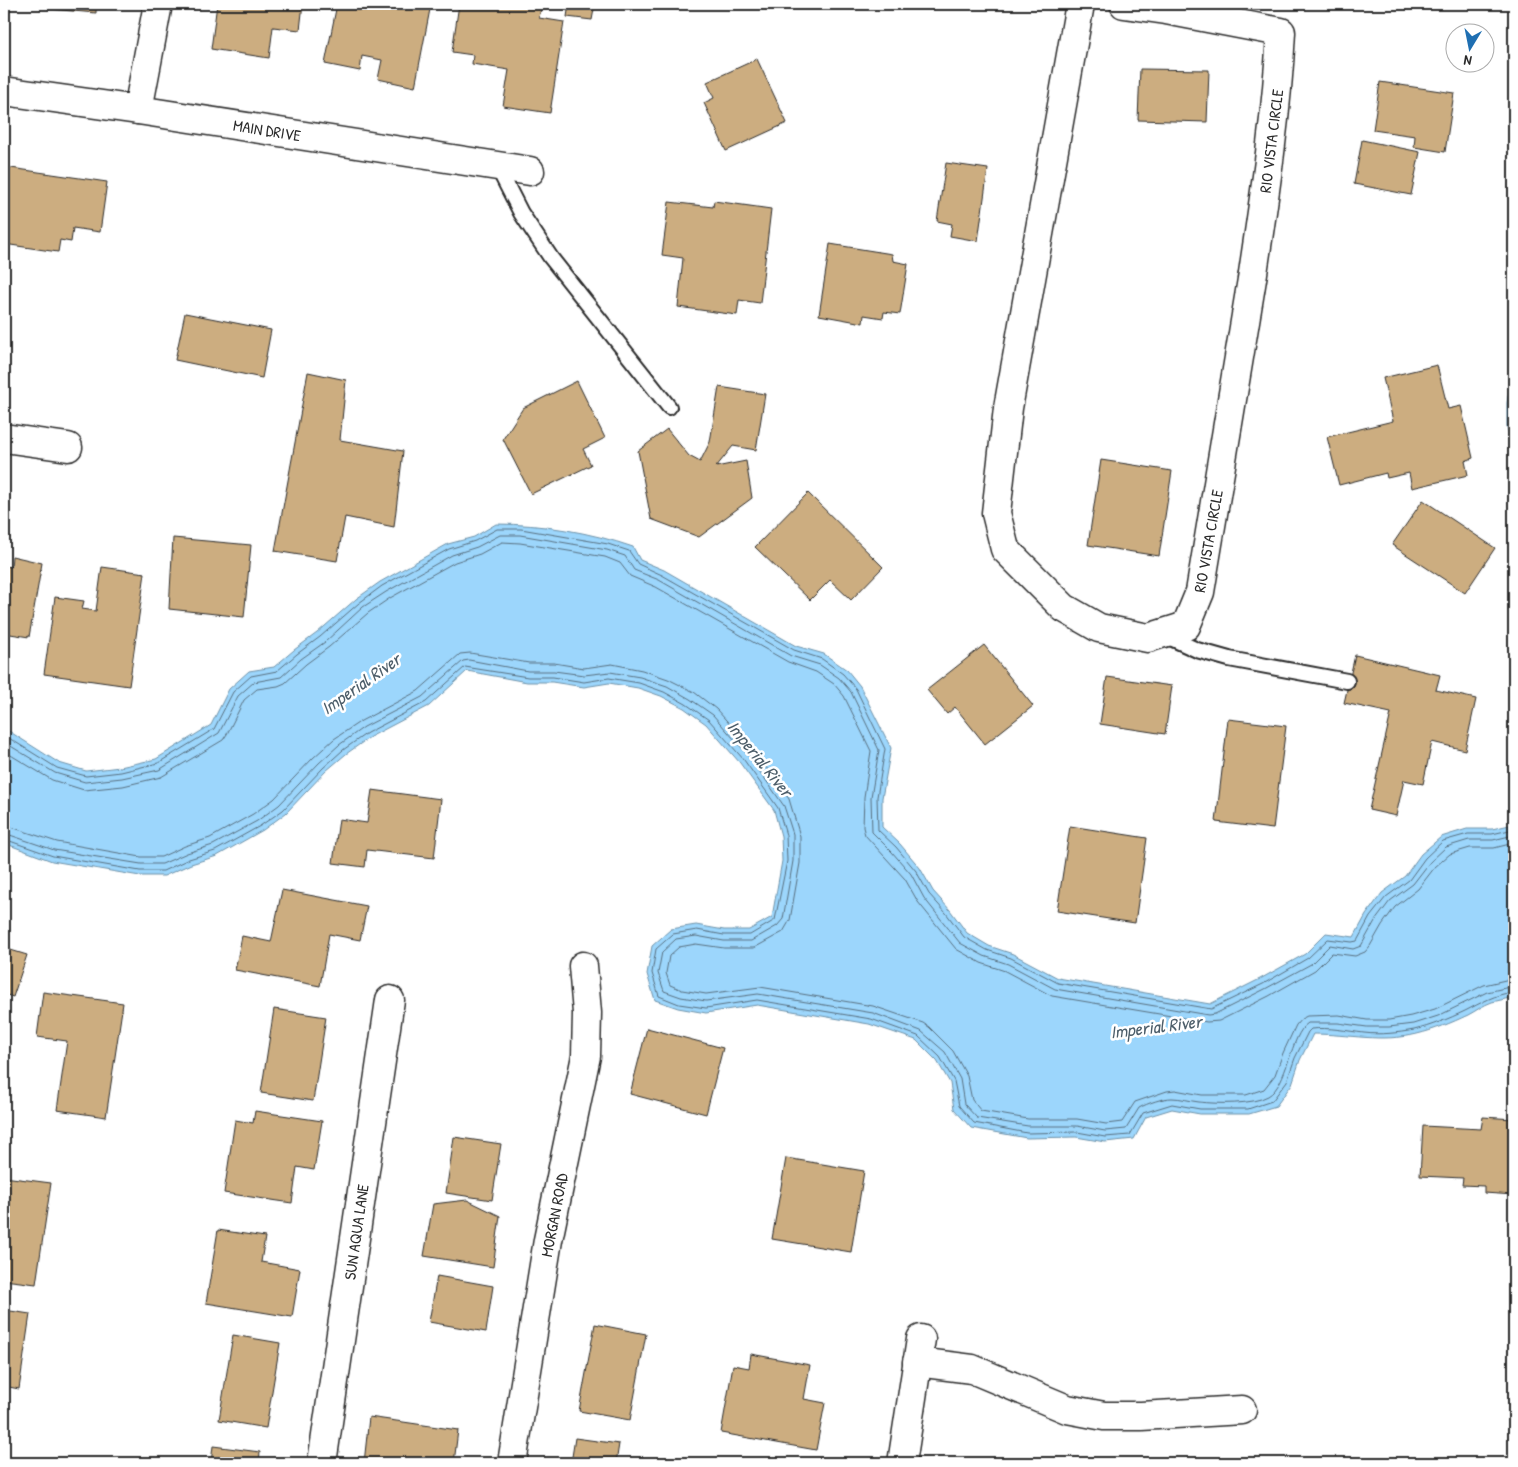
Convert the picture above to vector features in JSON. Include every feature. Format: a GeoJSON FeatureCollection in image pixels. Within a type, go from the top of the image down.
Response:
{"type":"FeatureCollection","features":[{"type":"Feature","properties":{"kind":"street"},"geometry":{"type":"LineString","coordinates":[[138,110],[158,4]]}},
{"type":"Feature","properties":{"kind":"street","name":"RIO VISTA CIRCLE"},"geometry":{"type":"LineString","coordinates":[[1080,4],[1008,408],[996,513],[1005,549],[1064,608],[1100,628],[1148,638],[1186,626],[1200,592],[1266,187],[1278,89],[1281,32],[1124,4]]}},
{"type":"Feature","properties":{"kind":"street","name":"MAIN DRIVE"},"geometry":{"type":"LineString","coordinates":[[4,91],[530,171]]}},
{"type":"Feature","properties":{"kind":"street"},"geometry":{"type":"LineString","coordinates":[[4,438],[68,447]]}},
{"type":"Feature","properties":{"kind":"street","name":"MORGAN ROAD"},"geometry":{"type":"LineString","coordinates":[[512,1463],[548,1240],[586,1056],[587,1013],[583,966]]}},
{"type":"Feature","properties":{"kind":"street","name":"SUN AQUA LANE"},"geometry":{"type":"LineString","coordinates":[[322,1463],[390,1000]]}},
{"type":"Feature","properties":{"kind":"street"},"geometry":{"type":"LineString","coordinates":[[902,1463],[919,1350],[972,1369],[1067,1410],[1104,1416],[1141,1416],[1242,1410]]}},
{"type":"Feature","properties":{"kind":"lane"},"geometry":{"type":"LineString","coordinates":[[497,166],[521,213],[551,258],[670,407]]}},
{"type":"Feature","properties":{"kind":"lane"},"geometry":{"type":"LineString","coordinates":[[1161,634],[1197,650],[1229,659],[1347,681]]}},
{"type":"Feature","properties":{"kind":"water"},"geometry":{"type":"Polygon","coordinates":[[[1514,357],[1514,453],[1507,427],[1507,403],[1514,357]]]}},
{"type":"Feature","properties":{"kind":"water","name":"Imperial River"},"geometry":{"type":"Polygon","coordinates":[[[496,524],[531,525],[566,530],[600,537],[633,547],[640,560],[664,570],[796,646],[824,654],[847,670],[860,686],[891,748],[882,798],[882,827],[900,844],[920,868],[933,891],[967,933],[989,946],[1013,954],[1058,978],[1210,1004],[1305,954],[1326,933],[1354,937],[1366,915],[1382,893],[1405,876],[1421,854],[1441,837],[1467,829],[1492,829],[1514,824],[1514,997],[1489,1003],[1449,1023],[1404,1037],[1378,1038],[1313,1034],[1300,1060],[1292,1084],[1276,1106],[1249,1114],[1200,1114],[1172,1109],[1146,1117],[1134,1139],[1105,1142],[1076,1137],[1027,1138],[971,1128],[954,1109],[950,1083],[937,1061],[916,1040],[869,1024],[757,1005],[706,1013],[678,1008],[655,1000],[647,974],[652,946],[671,929],[696,925],[724,930],[749,930],[772,917],[782,861],[781,836],[774,810],[740,763],[706,724],[684,708],[661,696],[638,688],[609,683],[584,687],[552,682],[527,682],[467,671],[429,706],[370,737],[346,754],[326,771],[286,813],[263,830],[217,856],[191,864],[164,876],[140,876],[52,861],[4,843],[4,728],[59,763],[86,771],[120,767],[156,759],[211,725],[229,689],[249,671],[274,667],[356,599],[380,582],[448,544],[474,537],[496,524]]]}},
{"type":"Feature","properties":{"kind":"building"},"geometry":{"type":"Polygon","coordinates":[[[49,4],[96,4],[96,13],[49,9],[49,4]]]}},
{"type":"Feature","properties":{"kind":"building"},"geometry":{"type":"Polygon","coordinates":[[[217,4],[303,4],[300,30],[273,27],[269,58],[211,49],[217,4]]]}},
{"type":"Feature","properties":{"kind":"building"},"geometry":{"type":"Polygon","coordinates":[[[337,4],[431,4],[415,87],[378,79],[382,60],[362,56],[360,71],[325,64],[337,4]]]}},
{"type":"Feature","properties":{"kind":"building"},"geometry":{"type":"Polygon","coordinates":[[[459,4],[513,4],[541,8],[539,18],[564,22],[550,113],[503,106],[509,70],[472,64],[473,55],[452,52],[459,4]]]}},
{"type":"Feature","properties":{"kind":"building"},"geometry":{"type":"Polygon","coordinates":[[[569,4],[595,4],[592,20],[567,17],[569,4]]]}},
{"type":"Feature","properties":{"kind":"building"},"geometry":{"type":"Polygon","coordinates":[[[757,59],[787,123],[726,151],[704,103],[714,98],[707,82],[757,59]]]}},
{"type":"Feature","properties":{"kind":"building"},"geometry":{"type":"Polygon","coordinates":[[[1140,69],[1209,70],[1207,122],[1138,120],[1140,69]]]}},
{"type":"Feature","properties":{"kind":"building"},"geometry":{"type":"Polygon","coordinates":[[[1380,82],[1454,93],[1445,152],[1414,147],[1415,136],[1373,130],[1380,82]]]}},
{"type":"Feature","properties":{"kind":"building"},"geometry":{"type":"Polygon","coordinates":[[[1362,140],[1420,152],[1411,195],[1354,184],[1362,140]]]}},
{"type":"Feature","properties":{"kind":"building"},"geometry":{"type":"Polygon","coordinates":[[[946,163],[988,169],[978,241],[950,236],[952,224],[937,221],[946,163]]]}},
{"type":"Feature","properties":{"kind":"building"},"geometry":{"type":"Polygon","coordinates":[[[4,167],[107,182],[100,232],[73,228],[71,242],[60,240],[58,252],[4,244],[4,167]]]}},
{"type":"Feature","properties":{"kind":"building"},"geometry":{"type":"Polygon","coordinates":[[[714,201],[771,209],[760,303],[739,300],[737,315],[678,307],[683,258],[662,255],[669,202],[713,207],[714,201]]]}},
{"type":"Feature","properties":{"kind":"building"},"geometry":{"type":"Polygon","coordinates":[[[830,244],[892,254],[893,261],[908,264],[900,314],[884,312],[883,318],[864,315],[863,323],[819,315],[830,244]]]}},
{"type":"Feature","properties":{"kind":"building"},"geometry":{"type":"Polygon","coordinates":[[[185,313],[271,330],[262,378],[175,360],[185,313]]]}},
{"type":"Feature","properties":{"kind":"building"},"geometry":{"type":"Polygon","coordinates":[[[1437,365],[1448,409],[1461,406],[1473,458],[1465,461],[1468,475],[1412,488],[1409,473],[1387,478],[1386,473],[1339,485],[1327,437],[1393,421],[1383,378],[1437,365]]]}},
{"type":"Feature","properties":{"kind":"building"},"geometry":{"type":"Polygon","coordinates":[[[308,372],[346,380],[340,440],[403,451],[394,527],[345,517],[337,561],[275,551],[308,372]]]}},
{"type":"Feature","properties":{"kind":"building"},"geometry":{"type":"Polygon","coordinates":[[[577,381],[605,438],[583,449],[591,465],[531,494],[503,439],[523,408],[577,381]]]}},
{"type":"Feature","properties":{"kind":"building"},"geometry":{"type":"Polygon","coordinates":[[[719,387],[765,394],[756,450],[733,446],[716,467],[746,461],[752,498],[699,537],[651,519],[638,451],[667,429],[689,456],[700,462],[710,442],[719,387]]]}},
{"type":"Feature","properties":{"kind":"building"},"geometry":{"type":"Polygon","coordinates":[[[1101,460],[1172,471],[1159,556],[1088,545],[1101,460]]]}},
{"type":"Feature","properties":{"kind":"building"},"geometry":{"type":"Polygon","coordinates":[[[808,493],[883,567],[851,600],[830,580],[810,600],[755,547],[808,493]]]}},
{"type":"Feature","properties":{"kind":"building"},"geometry":{"type":"Polygon","coordinates":[[[1423,500],[1495,548],[1465,593],[1392,545],[1423,500]]]}},
{"type":"Feature","properties":{"kind":"building"},"geometry":{"type":"Polygon","coordinates":[[[173,538],[251,545],[244,617],[169,609],[173,538]]]}},
{"type":"Feature","properties":{"kind":"building"},"geometry":{"type":"Polygon","coordinates":[[[12,556],[42,563],[29,637],[4,633],[4,566],[11,567],[12,556]]]}},
{"type":"Feature","properties":{"kind":"building"},"geometry":{"type":"Polygon","coordinates":[[[102,567],[145,573],[129,686],[44,674],[55,597],[84,601],[82,609],[96,611],[102,567]]]}},
{"type":"Feature","properties":{"kind":"building"},"geometry":{"type":"Polygon","coordinates":[[[984,645],[1033,706],[985,744],[955,707],[947,714],[927,690],[984,645]]]}},
{"type":"Feature","properties":{"kind":"building"},"geometry":{"type":"Polygon","coordinates":[[[1355,655],[1440,675],[1436,690],[1476,699],[1465,750],[1432,742],[1423,784],[1404,780],[1396,816],[1369,810],[1391,713],[1344,703],[1355,655]]]}},
{"type":"Feature","properties":{"kind":"building"},"geometry":{"type":"Polygon","coordinates":[[[1107,677],[1172,686],[1165,734],[1100,724],[1107,677]]]}},
{"type":"Feature","properties":{"kind":"building"},"geometry":{"type":"Polygon","coordinates":[[[1228,719],[1286,726],[1273,829],[1216,822],[1228,719]]]}},
{"type":"Feature","properties":{"kind":"building"},"geometry":{"type":"Polygon","coordinates":[[[372,790],[441,799],[434,858],[367,850],[365,867],[333,863],[339,819],[367,823],[372,790]]]}},
{"type":"Feature","properties":{"kind":"building"},"geometry":{"type":"Polygon","coordinates":[[[1070,826],[1147,838],[1135,923],[1057,911],[1070,826]]]}},
{"type":"Feature","properties":{"kind":"building"},"geometry":{"type":"Polygon","coordinates":[[[282,890],[367,906],[360,940],[329,934],[320,986],[235,970],[242,936],[271,942],[282,890]]]}},
{"type":"Feature","properties":{"kind":"building"},"geometry":{"type":"Polygon","coordinates":[[[4,948],[27,955],[13,997],[4,994],[4,948]]]}},
{"type":"Feature","properties":{"kind":"building"},"geometry":{"type":"Polygon","coordinates":[[[43,992],[123,1003],[106,1117],[57,1110],[67,1041],[37,1037],[43,992]]]}},
{"type":"Feature","properties":{"kind":"building"},"geometry":{"type":"Polygon","coordinates":[[[274,1009],[326,1017],[313,1101],[261,1093],[274,1009]]]}},
{"type":"Feature","properties":{"kind":"building"},"geometry":{"type":"Polygon","coordinates":[[[647,1028],[723,1048],[706,1114],[630,1094],[647,1028]]]}},
{"type":"Feature","properties":{"kind":"building"},"geometry":{"type":"Polygon","coordinates":[[[255,1111],[322,1121],[314,1170],[297,1167],[292,1203],[224,1193],[235,1120],[253,1123],[255,1111]]]}},
{"type":"Feature","properties":{"kind":"building"},"geometry":{"type":"Polygon","coordinates":[[[1483,1117],[1514,1119],[1514,1195],[1484,1193],[1484,1186],[1462,1185],[1463,1178],[1420,1176],[1423,1126],[1481,1129],[1483,1117]]]}},
{"type":"Feature","properties":{"kind":"building"},"geometry":{"type":"Polygon","coordinates":[[[454,1137],[501,1144],[492,1200],[446,1193],[454,1137]]]}},
{"type":"Feature","properties":{"kind":"building"},"geometry":{"type":"Polygon","coordinates":[[[786,1158],[864,1171],[851,1252],[772,1239],[786,1158]]]}},
{"type":"Feature","properties":{"kind":"building"},"geometry":{"type":"Polygon","coordinates":[[[4,1177],[51,1183],[36,1284],[4,1280],[4,1177]]]}},
{"type":"Feature","properties":{"kind":"building"},"geometry":{"type":"Polygon","coordinates":[[[467,1200],[500,1216],[493,1267],[424,1256],[433,1204],[467,1200]]]}},
{"type":"Feature","properties":{"kind":"building"},"geometry":{"type":"Polygon","coordinates":[[[218,1230],[265,1237],[261,1262],[300,1269],[292,1317],[206,1303],[218,1230]]]}},
{"type":"Feature","properties":{"kind":"building"},"geometry":{"type":"Polygon","coordinates":[[[437,1276],[493,1286],[486,1332],[429,1322],[437,1276]]]}},
{"type":"Feature","properties":{"kind":"building"},"geometry":{"type":"Polygon","coordinates":[[[4,1310],[30,1314],[19,1389],[4,1386],[4,1310]]]}},
{"type":"Feature","properties":{"kind":"building"},"geometry":{"type":"Polygon","coordinates":[[[595,1324],[646,1334],[630,1420],[579,1411],[595,1324]]]}},
{"type":"Feature","properties":{"kind":"building"},"geometry":{"type":"Polygon","coordinates":[[[233,1335],[280,1343],[266,1428],[219,1420],[233,1335]]]}},
{"type":"Feature","properties":{"kind":"building"},"geometry":{"type":"Polygon","coordinates":[[[751,1354],[810,1365],[804,1399],[825,1403],[816,1450],[721,1433],[733,1365],[749,1368],[751,1354]]]}},
{"type":"Feature","properties":{"kind":"building"},"geometry":{"type":"Polygon","coordinates":[[[4,1417],[9,1418],[4,1458],[4,1417]]]}},
{"type":"Feature","properties":{"kind":"building"},"geometry":{"type":"Polygon","coordinates":[[[369,1417],[458,1430],[454,1463],[364,1463],[369,1417]]]}},
{"type":"Feature","properties":{"kind":"building"},"geometry":{"type":"Polygon","coordinates":[[[575,1438],[619,1444],[616,1463],[571,1463],[575,1438]]]}},
{"type":"Feature","properties":{"kind":"building"},"geometry":{"type":"Polygon","coordinates":[[[213,1446],[260,1452],[259,1463],[211,1463],[213,1446]]]}}]}
